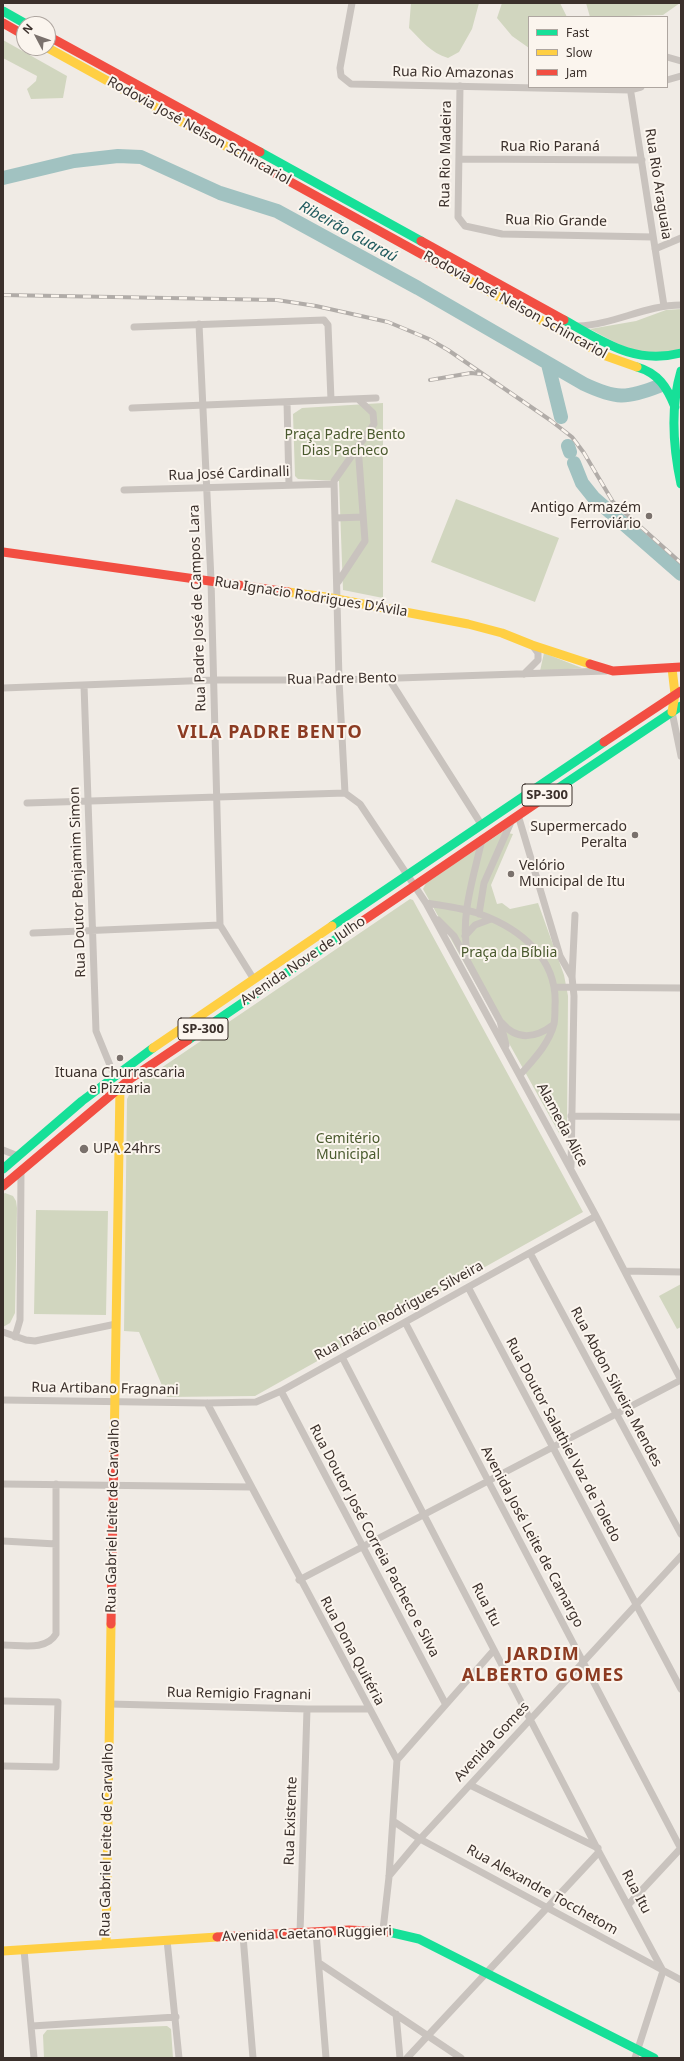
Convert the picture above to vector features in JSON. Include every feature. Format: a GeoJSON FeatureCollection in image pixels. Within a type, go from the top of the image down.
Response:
{"type":"FeatureCollection","features":[{"type":"Feature","properties":{"kind":"main road"},"geometry":{"type":"LineString","coordinates":[[3,11],[16,18]]}},
{"type":"Feature","properties":{"kind":"main road"},"geometry":{"type":"LineString","coordinates":[[3,23],[16,30]]}},
{"type":"Feature","properties":{"kind":"main road","name":"Rodovia José Nelson Schincariol"},"geometry":{"type":"LineString","coordinates":[[56,40],[630,355],[645,358],[659,358],[681,354]]}},
{"type":"Feature","properties":{"kind":"main road","name":"Rodovia José Nelson Schincariol"},"geometry":{"type":"LineString","coordinates":[[56,52],[606,356],[624,364],[653,372],[664,382],[675,407]]}},
{"type":"Feature","properties":{"kind":"main road"},"geometry":{"type":"LineString","coordinates":[[680,480],[675,407],[677,383],[681,371]]}},
{"type":"Feature","properties":{"kind":"main road","name":"Rua Ignacio Rodrigues D'Ávila"},"geometry":{"type":"LineString","coordinates":[[3,552],[338,599],[468,624],[502,633],[532,645],[613,671]]}},
{"type":"Feature","properties":{"kind":"main road"},"geometry":{"type":"LineString","coordinates":[[672,712],[678,693],[677,668]]}},
{"type":"Feature","properties":{"kind":"main road","name":"Rua Padre Bento"},"geometry":{"type":"LineString","coordinates":[[613,671],[677,668]]}},
{"type":"Feature","properties":{"kind":"main road","name":"SP-300"},"geometry":{"type":"LineString","coordinates":[[407,874],[678,693]]}},
{"type":"Feature","properties":{"kind":"main road","name":"SP-300"},"geometry":{"type":"LineString","coordinates":[[414,885],[681,706]]}},
{"type":"Feature","properties":{"kind":"main road"},"geometry":{"type":"LineString","coordinates":[[482,839],[486,828],[498,819],[508,806]]}},
{"type":"Feature","properties":{"kind":"main road","name":"Avenida Nove de Julho"},"geometry":{"type":"LineString","coordinates":[[3,1169],[114,1075],[407,874]]}},
{"type":"Feature","properties":{"kind":"main road","name":"Avenida Nove de Julho"},"geometry":{"type":"LineString","coordinates":[[3,1186],[120,1087],[414,885]]}},
{"type":"Feature","properties":{"kind":"main road"},"geometry":{"type":"LineString","coordinates":[[120,1087],[123,1073],[139,1061],[144,1054]]}},
{"type":"Feature","properties":{"kind":"main road"},"geometry":{"type":"LineString","coordinates":[[105,1099],[115,1083],[114,1075]]}},
{"type":"Feature","properties":{"kind":"main road","name":"Rua Gabriel Leite de Carvalho"},"geometry":{"type":"LineString","coordinates":[[106,1944],[120,1087]]}},
{"type":"Feature","properties":{"kind":"main road","name":"Avenida Caetano Ruggieri"},"geometry":{"type":"LineString","coordinates":[[3,1951],[316,1932],[383,1930],[399,1932],[419,1939],[487,1974],[636,2054],[654,2058]]}},
{"type":"Feature","properties":{"kind":"street","name":"Rua Rio Amazonas"},"geometry":{"type":"LineString","coordinates":[[352,3],[340,68],[341,76],[351,84],[528,87]]}},
{"type":"Feature","properties":{"kind":"street"},"geometry":{"type":"LineString","coordinates":[[668,57],[681,61]]}},
{"type":"Feature","properties":{"kind":"street"},"geometry":{"type":"LineString","coordinates":[[668,80],[681,76]]}},
{"type":"Feature","properties":{"kind":"street","name":"Rua Rio Madeira"},"geometry":{"type":"LineString","coordinates":[[460,86],[458,217],[461,223]]}},
{"type":"Feature","properties":{"kind":"street","name":"Rua Rio Araguaia"},"geometry":{"type":"LineString","coordinates":[[630,88],[664,306]]}},
{"type":"Feature","properties":{"kind":"street","name":"Rua Rio Paraná"},"geometry":{"type":"LineString","coordinates":[[459,159],[642,160]]}},
{"type":"Feature","properties":{"kind":"street","name":"Rua Rio Grande"},"geometry":{"type":"LineString","coordinates":[[461,223],[465,226],[502,234],[653,237]]}},
{"type":"Feature","properties":{"kind":"street"},"geometry":{"type":"LineString","coordinates":[[655,249],[681,238]]}},
{"type":"Feature","properties":{"kind":"street"},"geometry":{"type":"LineString","coordinates":[[575,326],[605,323],[664,306],[681,305]]}},
{"type":"Feature","properties":{"kind":"street"},"geometry":{"type":"LineString","coordinates":[[134,327],[326,321],[328,325],[331,400]]}},
{"type":"Feature","properties":{"kind":"street","name":"Rua Padre José de Campos Lara"},"geometry":{"type":"LineString","coordinates":[[199,324],[211,580],[220,925]]}},
{"type":"Feature","properties":{"kind":"street"},"geometry":{"type":"LineString","coordinates":[[132,408],[376,398]]}},
{"type":"Feature","properties":{"kind":"street"},"geometry":{"type":"LineString","coordinates":[[27,803],[344,793],[339,680],[338,582],[334,481],[374,424],[373,413],[358,399]]}},
{"type":"Feature","properties":{"kind":"street"},"geometry":{"type":"LineString","coordinates":[[287,402],[289,485]]}},
{"type":"Feature","properties":{"kind":"street"},"geometry":{"type":"LineString","coordinates":[[338,582],[365,541],[358,446]]}},
{"type":"Feature","properties":{"kind":"street","name":"Rua José Cardinalli"},"geometry":{"type":"LineString","coordinates":[[124,490],[334,484]]}},
{"type":"Feature","properties":{"kind":"street"},"geometry":{"type":"LineString","coordinates":[[335,518],[363,517]]}},
{"type":"Feature","properties":{"kind":"street"},"geometry":{"type":"LineString","coordinates":[[523,674],[538,660],[538,652],[532,645]]}},
{"type":"Feature","properties":{"kind":"street","name":"Rua Padre Bento"},"geometry":{"type":"LineString","coordinates":[[3,688],[214,680],[389,679],[613,671]]}},
{"type":"Feature","properties":{"kind":"street"},"geometry":{"type":"LineString","coordinates":[[389,679],[481,824]]}},
{"type":"Feature","properties":{"kind":"street","name":"Rua Doutor Benjamim Simon"},"geometry":{"type":"LineString","coordinates":[[84,685],[96,1031],[114,1075]]}},
{"type":"Feature","properties":{"kind":"street"},"geometry":{"type":"LineString","coordinates":[[672,712],[681,756]]}},
{"type":"Feature","properties":{"kind":"street","name":"Alameda Alice"},"geometry":{"type":"LineString","coordinates":[[344,793],[360,804],[426,903],[596,1216],[681,1380]]}},
{"type":"Feature","properties":{"kind":"street"},"geometry":{"type":"LineString","coordinates":[[479,914],[484,883],[490,866],[515,817]]}},
{"type":"Feature","properties":{"kind":"street"},"geometry":{"type":"LineString","coordinates":[[515,817],[560,956],[572,977]]}},
{"type":"Feature","properties":{"kind":"street"},"geometry":{"type":"LineString","coordinates":[[469,964],[465,936],[466,910],[482,839]]}},
{"type":"Feature","properties":{"kind":"street"},"geometry":{"type":"LineString","coordinates":[[478,859],[490,866]]}},
{"type":"Feature","properties":{"kind":"street"},"geometry":{"type":"LineString","coordinates":[[426,903],[466,910],[492,919],[512,929],[530,943],[548,965],[554,987],[554,1024],[547,1040],[538,1054],[520,1075]]}},
{"type":"Feature","properties":{"kind":"street"},"geometry":{"type":"LineString","coordinates":[[431,913],[454,936],[500,1021],[511,1033],[525,1037],[537,1034],[554,1024]]}},
{"type":"Feature","properties":{"kind":"street"},"geometry":{"type":"LineString","coordinates":[[571,1170],[574,988],[572,977],[576,915]]}},
{"type":"Feature","properties":{"kind":"street"},"geometry":{"type":"LineString","coordinates":[[465,936],[475,926],[492,919]]}},
{"type":"Feature","properties":{"kind":"street"},"geometry":{"type":"LineString","coordinates":[[33,933],[220,925],[254,978]]}},
{"type":"Feature","properties":{"kind":"street"},"geometry":{"type":"LineString","coordinates":[[554,987],[681,988]]}},
{"type":"Feature","properties":{"kind":"street"},"geometry":{"type":"LineString","coordinates":[[500,1021],[506,1049]]}},
{"type":"Feature","properties":{"kind":"street"},"geometry":{"type":"LineString","coordinates":[[571,1116],[681,1117]]}},
{"type":"Feature","properties":{"kind":"street"},"geometry":{"type":"LineString","coordinates":[[3,1150],[18,1156]]}},
{"type":"Feature","properties":{"kind":"street"},"geometry":{"type":"LineString","coordinates":[[14,1336],[20,1320],[21,1170]]}},
{"type":"Feature","properties":{"kind":"street","name":"Rua Inácio Rodrigues Silveira"},"geometry":{"type":"LineString","coordinates":[[207,1403],[256,1402],[281,1391],[596,1216]]}},
{"type":"Feature","properties":{"kind":"street","name":"Rua Abdon Silveira Mendes"},"geometry":{"type":"LineString","coordinates":[[530,1253],[615,1415],[681,1534]]}},
{"type":"Feature","properties":{"kind":"street"},"geometry":{"type":"LineString","coordinates":[[625,1271],[681,1272]]}},
{"type":"Feature","properties":{"kind":"street","name":"Rua Doutor Salathiel Vaz de Toledo"},"geometry":{"type":"LineString","coordinates":[[468,1287],[681,1689]]}},
{"type":"Feature","properties":{"kind":"street","name":"Avenida José Leite de Camargo"},"geometry":{"type":"LineString","coordinates":[[405,1322],[681,1849]]}},
{"type":"Feature","properties":{"kind":"street"},"geometry":{"type":"LineString","coordinates":[[3,1332],[35,1341],[116,1324]]}},
{"type":"Feature","properties":{"kind":"street","name":"Rua Itu"},"geometry":{"type":"LineString","coordinates":[[342,1357],[494,1650],[531,1718],[598,1850],[663,1971]]}},
{"type":"Feature","properties":{"kind":"street"},"geometry":{"type":"LineString","coordinates":[[299,1580],[681,1380]]}},
{"type":"Feature","properties":{"kind":"street","name":"Rua Doutor José Correia Pacheco e Silva"},"geometry":{"type":"LineString","coordinates":[[281,1391],[445,1703]]}},
{"type":"Feature","properties":{"kind":"street","name":"Rua Artibano Fragnani"},"geometry":{"type":"LineString","coordinates":[[3,1400],[207,1403]]}},
{"type":"Feature","properties":{"kind":"street","name":"Rua Dona Quitéria"},"geometry":{"type":"LineString","coordinates":[[207,1403],[299,1580],[397,1760]]}},
{"type":"Feature","properties":{"kind":"street"},"geometry":{"type":"LineString","coordinates":[[3,1484],[251,1487]]}},
{"type":"Feature","properties":{"kind":"street"},"geometry":{"type":"LineString","coordinates":[[3,1645],[43,1646],[52,1641],[56,1634],[56,1484]]}},
{"type":"Feature","properties":{"kind":"street"},"geometry":{"type":"LineString","coordinates":[[3,1541],[56,1544]]}},
{"type":"Feature","properties":{"kind":"street","name":"Avenida Gomes"},"geometry":{"type":"LineString","coordinates":[[389,1877],[420,1839],[681,1556]]}},
{"type":"Feature","properties":{"kind":"street"},"geometry":{"type":"LineString","coordinates":[[383,1930],[389,1877],[397,1760],[445,1703],[494,1650]]}},
{"type":"Feature","properties":{"kind":"street"},"geometry":{"type":"LineString","coordinates":[[3,1701],[58,1702],[56,1767],[3,1766]]}},
{"type":"Feature","properties":{"kind":"street","name":"Rua Remigio Fragnani"},"geometry":{"type":"LineString","coordinates":[[110,1704],[368,1709]]}},
{"type":"Feature","properties":{"kind":"street","name":"Rua Existente"},"geometry":{"type":"LineString","coordinates":[[300,1933],[307,1709]]}},
{"type":"Feature","properties":{"kind":"street"},"geometry":{"type":"LineString","coordinates":[[407,2058],[548,1908],[598,1850],[470,1785]]}},
{"type":"Feature","properties":{"kind":"street","name":"Rua Alexandre Tocchetom"},"geometry":{"type":"LineString","coordinates":[[393,1821],[420,1839],[681,1980]]}},
{"type":"Feature","properties":{"kind":"street"},"geometry":{"type":"LineString","coordinates":[[628,1905],[681,1849]]}},
{"type":"Feature","properties":{"kind":"street"},"geometry":{"type":"LineString","coordinates":[[316,1932],[326,2058]]}},
{"type":"Feature","properties":{"kind":"street"},"geometry":{"type":"LineString","coordinates":[[243,1936],[253,2058]]}},
{"type":"Feature","properties":{"kind":"street"},"geometry":{"type":"LineString","coordinates":[[167,1940],[179,2058]]}},
{"type":"Feature","properties":{"kind":"street"},"geometry":{"type":"LineString","coordinates":[[24,1950],[34,2058]]}},
{"type":"Feature","properties":{"kind":"street"},"geometry":{"type":"LineString","coordinates":[[319,1963],[461,2058]]}},
{"type":"Feature","properties":{"kind":"street"},"geometry":{"type":"LineString","coordinates":[[636,2054],[663,1971]]}},
{"type":"Feature","properties":{"kind":"street"},"geometry":{"type":"LineString","coordinates":[[396,2014],[400,2058]]}},
{"type":"Feature","properties":{"kind":"street"},"geometry":{"type":"LineString","coordinates":[[32,2026],[176,2017]]}},
{"type":"Feature","properties":{"kind":"green space"},"geometry":{"type":"Polygon","coordinates":[[[411,3],[479,3],[472,29],[459,52],[448,58],[442,56],[427,46],[409,28],[411,3]]]}},
{"type":"Feature","properties":{"kind":"green space"},"geometry":{"type":"Polygon","coordinates":[[[502,3],[560,3],[566,16],[528,16],[528,47],[512,36],[497,18],[502,3]]]}},
{"type":"Feature","properties":{"kind":"green space"},"geometry":{"type":"Polygon","coordinates":[[[586,3],[680,3],[663,15],[590,16],[586,3]]]}},
{"type":"Feature","properties":{"kind":"green space"},"geometry":{"type":"Polygon","coordinates":[[[3,40],[16,47],[16,56],[31,56],[67,76],[63,98],[31,99],[27,89],[36,81],[37,76],[3,58],[3,40]]]}},
{"type":"Feature","properties":{"kind":"green space"},"geometry":{"type":"Polygon","coordinates":[[[681,309],[681,349],[655,353],[633,350],[590,329],[636,321],[666,310],[681,309]]]}},
{"type":"Feature","properties":{"kind":"green space","name":"Praça Padre Bento Dias Pacheco"},"geometry":{"type":"Polygon","coordinates":[[[383,403],[383,598],[343,590],[339,481],[298,479],[295,476],[293,414],[302,408],[383,403]]]}},
{"type":"Feature","properties":{"kind":"green space"},"geometry":{"type":"Polygon","coordinates":[[[456,499],[559,538],[535,602],[431,562],[456,499]]]}},
{"type":"Feature","properties":{"kind":"green space"},"geometry":{"type":"Polygon","coordinates":[[[544,653],[582,668],[540,671],[544,653]]]}},
{"type":"Feature","properties":{"kind":"green space","name":"Praça da Bíblia"},"geometry":{"type":"Polygon","coordinates":[[[502,832],[513,834],[491,885],[497,904],[502,903],[510,909],[538,903],[564,975],[568,996],[567,1131],[562,1135],[559,1133],[423,889],[426,883],[502,832]]]}},
{"type":"Feature","properties":{"kind":"green space","name":"Cemitério Municipal"},"geometry":{"type":"Polygon","coordinates":[[[410,899],[413,900],[583,1212],[255,1396],[167,1397],[139,1332],[124,1331],[127,1099],[133,1087],[410,899]]]}},
{"type":"Feature","properties":{"kind":"green space"},"geometry":{"type":"Polygon","coordinates":[[[5,1193],[13,1196],[16,1201],[17,1208],[15,1313],[10,1323],[3,1327],[3,1194],[5,1193]]]}},
{"type":"Feature","properties":{"kind":"green space"},"geometry":{"type":"Polygon","coordinates":[[[36,1210],[108,1211],[106,1315],[34,1314],[36,1210]]]}},
{"type":"Feature","properties":{"kind":"green space"},"geometry":{"type":"Polygon","coordinates":[[[681,1284],[681,1327],[677,1329],[659,1296],[681,1284]]]}},
{"type":"Feature","properties":{"kind":"green space"},"geometry":{"type":"Polygon","coordinates":[[[167,2026],[171,2029],[173,2058],[44,2058],[43,2035],[47,2030],[167,2026]]]}},
{"type":"Feature","properties":{"kind":"waterway","name":"Ribeirão Guaraú"},"geometry":{"type":"LineString","coordinates":[[3,178],[74,161],[118,156],[141,157],[220,193],[277,211],[418,288],[595,389],[621,396],[638,393],[659,386]]}},
{"type":"Feature","properties":{"kind":"waterway"},"geometry":{"type":"LineString","coordinates":[[548,364],[561,417]]}},
{"type":"Feature","properties":{"kind":"waterway"},"geometry":{"type":"LineString","coordinates":[[568,446],[570,452]]}},
{"type":"Feature","properties":{"kind":"waterway"},"geometry":{"type":"LineString","coordinates":[[574,463],[582,483],[594,498],[681,574]]}},
{"type":"Feature","properties":{"kind":"railway"},"geometry":{"type":"LineString","coordinates":[[3,295],[277,300],[316,306],[388,322],[429,339],[448,350],[550,420],[572,437],[584,453],[613,502],[681,563]]}},
{"type":"Feature","properties":{"kind":"railway"},"geometry":{"type":"LineString","coordinates":[[430,380],[471,373],[481,374]]}},
{"type":"Feature","properties":{"kind":"traffic: fast"},"geometry":{"type":"LineString","coordinates":[[3,11],[16,18]]}},
{"type":"Feature","properties":{"kind":"traffic: fast"},"geometry":{"type":"LineString","coordinates":[[260,152],[421,241]]}},
{"type":"Feature","properties":{"kind":"traffic: fast"},"geometry":{"type":"LineString","coordinates":[[564,320],[606,343],[634,354],[664,356],[681,353]]}},
{"type":"Feature","properties":{"kind":"traffic: fast"},"geometry":{"type":"LineString","coordinates":[[637,367],[651,373],[661,382],[669,393],[675,407]]}},
{"type":"Feature","properties":{"kind":"traffic: fast"},"geometry":{"type":"LineString","coordinates":[[681,371],[675,399],[674,413],[676,456],[681,484]]}},
{"type":"Feature","properties":{"kind":"traffic: fast"},"geometry":{"type":"LineString","coordinates":[[557,789],[681,706]]}},
{"type":"Feature","properties":{"kind":"traffic: fast"},"geometry":{"type":"LineString","coordinates":[[332,926],[604,742]]}},
{"type":"Feature","properties":{"kind":"traffic: fast"},"geometry":{"type":"LineString","coordinates":[[188,1040],[348,931]]}},
{"type":"Feature","properties":{"kind":"traffic: fast"},"geometry":{"type":"LineString","coordinates":[[3,1169],[82,1101],[153,1048]]}},
{"type":"Feature","properties":{"kind":"traffic: fast"},"geometry":{"type":"LineString","coordinates":[[389,1932],[419,1939],[654,2058]]}},
{"type":"Feature","properties":{"kind":"traffic: slow"},"geometry":{"type":"LineString","coordinates":[[56,52],[258,164]]}},
{"type":"Feature","properties":{"kind":"traffic: slow"},"geometry":{"type":"LineString","coordinates":[[441,265],[606,356],[637,367]]}},
{"type":"Feature","properties":{"kind":"traffic: slow"},"geometry":{"type":"LineString","coordinates":[[288,592],[326,597],[468,624],[502,633],[532,645],[590,664]]}},
{"type":"Feature","properties":{"kind":"traffic: slow"},"geometry":{"type":"LineString","coordinates":[[672,668],[675,694],[672,712]]}},
{"type":"Feature","properties":{"kind":"traffic: slow"},"geometry":{"type":"LineString","coordinates":[[153,1048],[332,926]]}},
{"type":"Feature","properties":{"kind":"traffic: slow"},"geometry":{"type":"LineString","coordinates":[[114,1452],[120,1087]]}},
{"type":"Feature","properties":{"kind":"traffic: slow"},"geometry":{"type":"LineString","coordinates":[[106,1944],[111,1624]]}},
{"type":"Feature","properties":{"kind":"traffic: slow"},"geometry":{"type":"LineString","coordinates":[[3,1951],[217,1937]]}},
{"type":"Feature","properties":{"kind":"traffic: jam"},"geometry":{"type":"LineString","coordinates":[[3,23],[16,30]]}},
{"type":"Feature","properties":{"kind":"traffic: jam"},"geometry":{"type":"LineString","coordinates":[[56,40],[260,152]]}},
{"type":"Feature","properties":{"kind":"traffic: jam"},"geometry":{"type":"LineString","coordinates":[[258,164],[441,265]]}},
{"type":"Feature","properties":{"kind":"traffic: jam"},"geometry":{"type":"LineString","coordinates":[[421,241],[564,320]]}},
{"type":"Feature","properties":{"kind":"traffic: jam"},"geometry":{"type":"LineString","coordinates":[[3,552],[288,592]]}},
{"type":"Feature","properties":{"kind":"traffic: jam"},"geometry":{"type":"LineString","coordinates":[[590,664],[613,671],[681,667]]}},
{"type":"Feature","properties":{"kind":"traffic: jam"},"geometry":{"type":"LineString","coordinates":[[604,742],[681,691]]}},
{"type":"Feature","properties":{"kind":"traffic: jam"},"geometry":{"type":"LineString","coordinates":[[348,931],[557,789]]}},
{"type":"Feature","properties":{"kind":"traffic: jam"},"geometry":{"type":"LineString","coordinates":[[3,1186],[130,1079],[188,1040]]}},
{"type":"Feature","properties":{"kind":"traffic: jam"},"geometry":{"type":"LineString","coordinates":[[111,1624],[114,1452]]}},
{"type":"Feature","properties":{"kind":"traffic: jam"},"geometry":{"type":"LineString","coordinates":[[217,1937],[349,1930],[389,1932]]}},
{"type":"Feature","properties":{"kind":"place","name":"Antigo Armazém Ferroviário"},"geometry":{"type":"Point","coordinates":[649,516]}},
{"type":"Feature","properties":{"kind":"place","name":"Supermercado Peralta"},"geometry":{"type":"Point","coordinates":[635,835]}},
{"type":"Feature","properties":{"kind":"place","name":"Velório Municipal de Itu"},"geometry":{"type":"Point","coordinates":[511,874]}},
{"type":"Feature","properties":{"kind":"place","name":"Ituana Churrascaria e Pizzaria"},"geometry":{"type":"Point","coordinates":[120,1058]}},
{"type":"Feature","properties":{"kind":"place","name":"UPA 24hrs"},"geometry":{"type":"Point","coordinates":[84,1149]}},
{"type":"Feature","properties":{"kind":"district","name":"VILA PADRE BENTO"},"geometry":{"type":"Point","coordinates":[270,733]}},
{"type":"Feature","properties":{"kind":"district","name":"JARDIM ALBERTO GOMES"},"geometry":{"type":"Point","coordinates":[543,1665]}}]}
